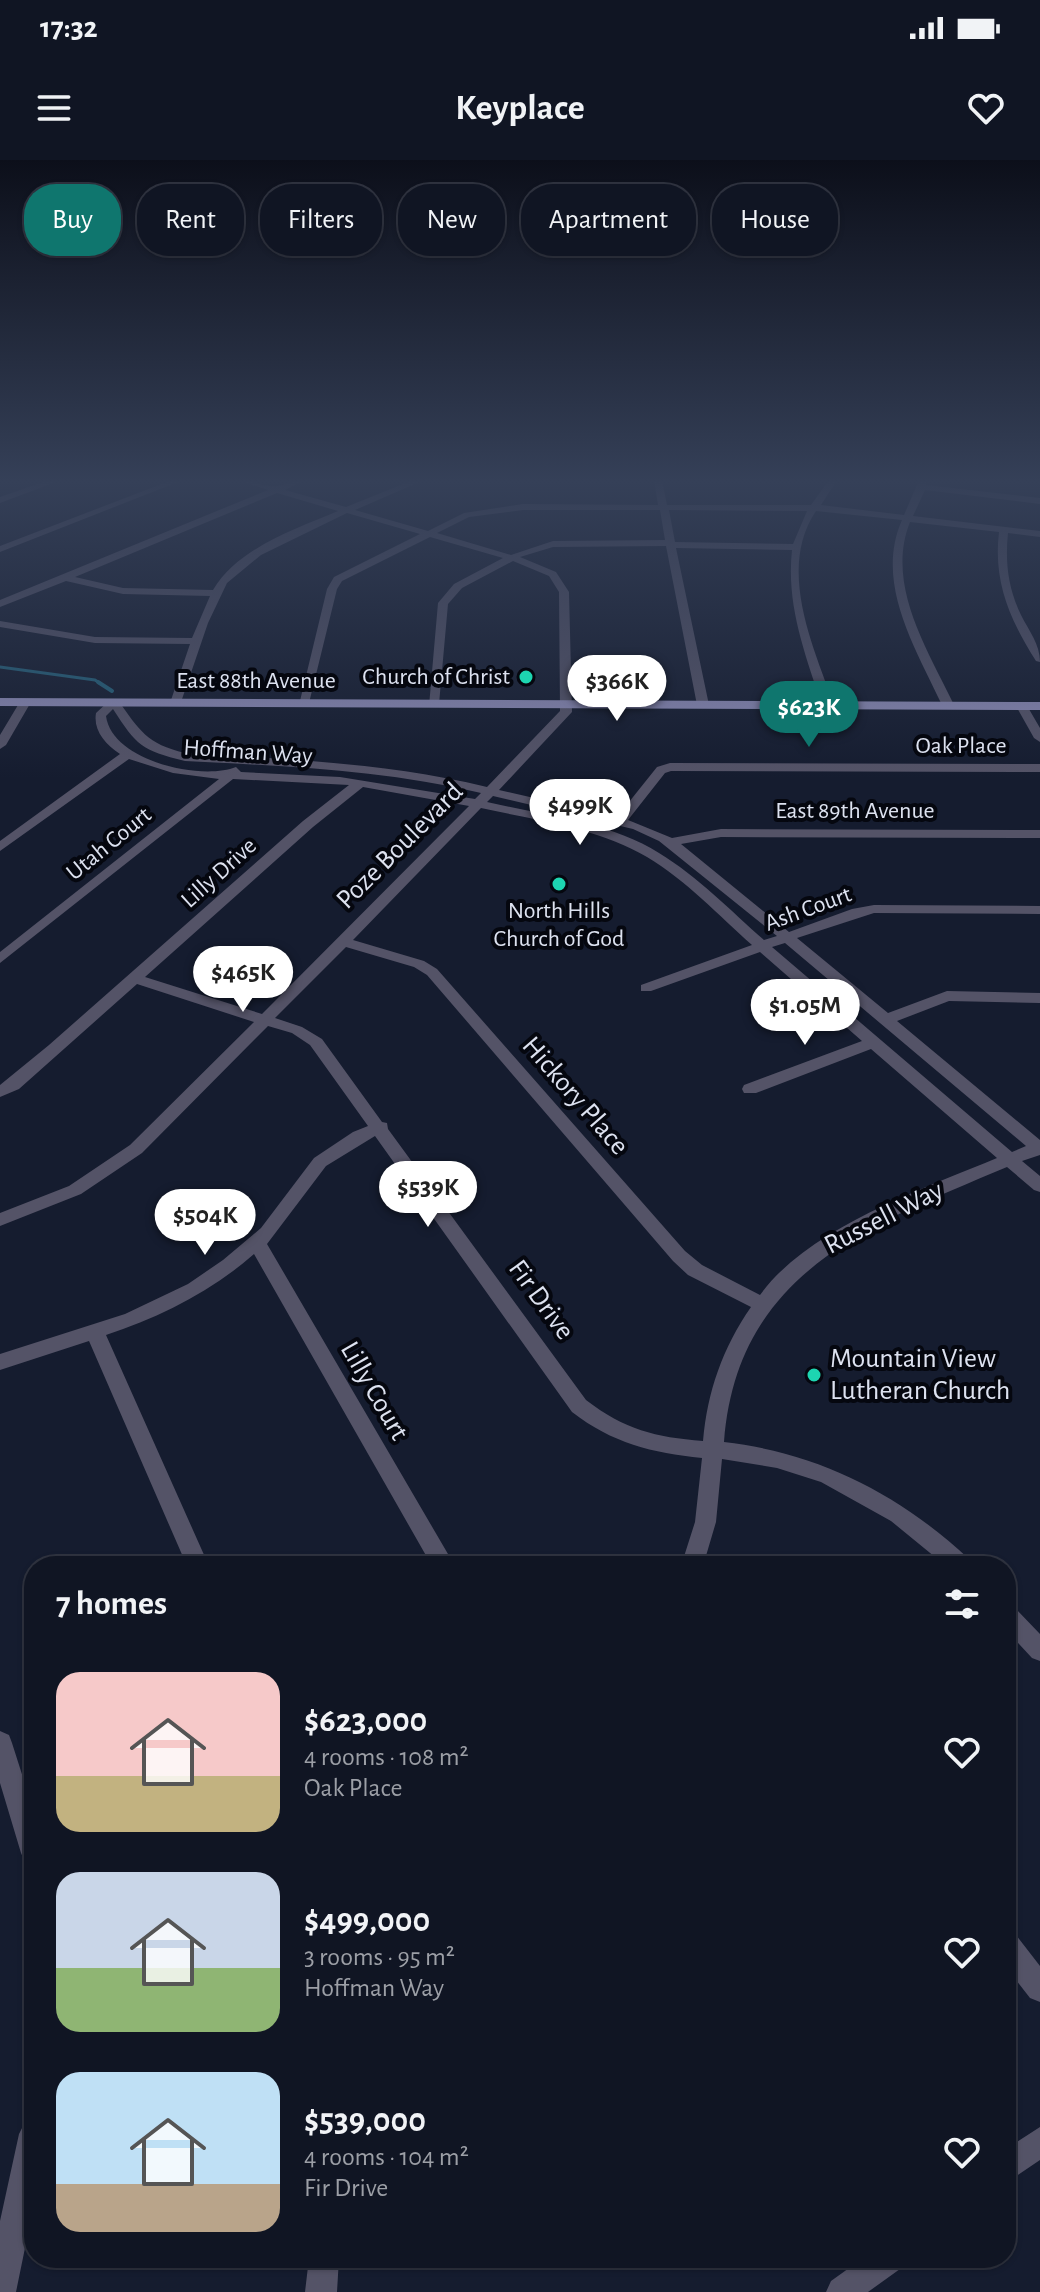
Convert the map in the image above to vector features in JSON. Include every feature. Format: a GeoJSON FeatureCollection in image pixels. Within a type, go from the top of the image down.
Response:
{"type":"FeatureCollection","features":[{"type":"Feature","properties":{"kind":"main road","name":"East 88th Avenue"},"geometry":{"type":"LineString","coordinates":[[0,702],[1040,706]]}},
{"type":"Feature","properties":{"kind":"street"},"geometry":{"type":"LineString","coordinates":[[0,604],[57,579]]}},
{"type":"Feature","properties":{"kind":"street"},"geometry":{"type":"LineString","coordinates":[[74,579],[123,591],[217,593]]}},
{"type":"Feature","properties":{"kind":"street"},"geometry":{"type":"LineString","coordinates":[[176,703],[217,593],[226,579]]}},
{"type":"Feature","properties":{"kind":"street"},"geometry":{"type":"LineString","coordinates":[[303,703],[334,585],[340,579]]}},
{"type":"Feature","properties":{"kind":"street"},"geometry":{"type":"LineString","coordinates":[[433,704],[446,598],[471,579]]}},
{"type":"Feature","properties":{"kind":"street"},"geometry":{"type":"LineString","coordinates":[[557,579],[562,586],[567,704]]}},
{"type":"Feature","properties":{"kind":"street"},"geometry":{"type":"LineString","coordinates":[[679,579],[703,705]]}},
{"type":"Feature","properties":{"kind":"street"},"geometry":{"type":"LineString","coordinates":[[796,579],[795,594],[828,705]]}},
{"type":"Feature","properties":{"kind":"street"},"geometry":{"type":"LineString","coordinates":[[898,579],[899,589],[948,705]]}},
{"type":"Feature","properties":{"kind":"street"},"geometry":{"type":"LineString","coordinates":[[1002,579],[1004,590],[1040,659]]}},
{"type":"Feature","properties":{"kind":"street"},"geometry":{"type":"LineString","coordinates":[[0,624],[95,640],[198,641]]}},
{"type":"Feature","properties":{"kind":"street"},"geometry":{"type":"LineString","coordinates":[[0,745],[25,702]]}},
{"type":"Feature","properties":{"kind":"street","name":"Hoffman Way"},"geometry":{"type":"LineString","coordinates":[[1039,1148],[670,842],[620,822],[486,797],[360,783],[170,769],[128,754],[112,743],[100,723],[100,715],[114,702],[124,714],[130,730],[152,746],[185,757],[372,768],[486,797],[636,843],[667,864],[1040,1186]]}},
{"type":"Feature","properties":{"kind":"street","name":"Poze Boulevard"},"geometry":{"type":"LineString","coordinates":[[0,1220],[75,1190],[119,1162],[151,1134],[486,797],[557,723],[566,712],[567,704]]}},
{"type":"Feature","properties":{"kind":"street"},"geometry":{"type":"LineString","coordinates":[[1022,706],[1040,738]]}},
{"type":"Feature","properties":{"kind":"street"},"geometry":{"type":"LineString","coordinates":[[0,847],[128,754]]}},
{"type":"Feature","properties":{"kind":"street","name":"Utah Court"},"geometry":{"type":"LineString","coordinates":[[0,959],[233,775],[241,762]]}},
{"type":"Feature","properties":{"kind":"street","name":"Oak Place"},"geometry":{"type":"LineString","coordinates":[[620,822],[661,770],[670,767],[1040,768]]}},
{"type":"Feature","properties":{"kind":"street","name":"Lilly Drive"},"geometry":{"type":"LineString","coordinates":[[0,1092],[13,1085],[308,824],[360,783]]}},
{"type":"Feature","properties":{"kind":"street","name":"East 89th Avenue"},"geometry":{"type":"LineString","coordinates":[[670,842],[721,833],[1040,834]]}},
{"type":"Feature","properties":{"kind":"street","name":"Ash Court"},"geometry":{"type":"LineString","coordinates":[[646,988],[874,909],[1040,910]]}},
{"type":"Feature","properties":{"kind":"street","name":"Hickory Place"},"geometry":{"type":"LineString","coordinates":[[341,941],[419,964],[432,972],[679,1256],[695,1270],[761,1304]]}},
{"type":"Feature","properties":{"kind":"street","name":"Fir Drive"},"geometry":{"type":"LineString","coordinates":[[135,979],[297,1030],[316,1042],[381,1127],[579,1406],[608,1429],[632,1440],[776,1459],[831,1476],[908,1521],[949,1556]]}},
{"type":"Feature","properties":{"kind":"street"},"geometry":{"type":"LineString","coordinates":[[885,1020],[947,996],[1040,998]]}},
{"type":"Feature","properties":{"kind":"street"},"geometry":{"type":"LineString","coordinates":[[750,1089],[875,1042]]}},
{"type":"Feature","properties":{"kind":"street"},"geometry":{"type":"LineString","coordinates":[[0,1362],[132,1319],[195,1289],[257,1243],[283,1214],[320,1162],[359,1136],[381,1127]]}},
{"type":"Feature","properties":{"kind":"street","name":"Russell Way"},"geometry":{"type":"LineString","coordinates":[[696,1556],[705,1529],[718,1409],[727,1371],[743,1332],[761,1304],[793,1269],[844,1233],[1039,1148]]}},
{"type":"Feature","properties":{"kind":"street","name":"Lilly Court"},"geometry":{"type":"LineString","coordinates":[[257,1243],[438,1556]]}},
{"type":"Feature","properties":{"kind":"street"},"geometry":{"type":"LineString","coordinates":[[95,1332],[194,1556]]}},
{"type":"Feature","properties":{"kind":"street"},"geometry":{"type":"LineString","coordinates":[[1016,1625],[1040,1650]]}},
{"type":"Feature","properties":{"kind":"street"},"geometry":{"type":"LineString","coordinates":[[0,1743],[24,1821]]}},
{"type":"Feature","properties":{"kind":"street"},"geometry":{"type":"LineString","coordinates":[[1016,1958],[1040,1988]]}},
{"type":"Feature","properties":{"kind":"street"},"geometry":{"type":"LineString","coordinates":[[1016,2160],[1040,2142]]}},
{"type":"Feature","properties":{"kind":"street"},"geometry":{"type":"LineString","coordinates":[[0,2292],[24,2180]]}},
{"type":"Feature","properties":{"kind":"street"},"geometry":{"type":"LineString","coordinates":[[321,2292],[323,2268]]}},
{"type":"Feature","properties":{"kind":"street"},"geometry":{"type":"LineString","coordinates":[[842,2292],[875,2268]]}},
{"type":"Feature","properties":{"kind":"waterway"},"geometry":{"type":"LineString","coordinates":[[0,667],[98,682]]}},
{"type":"Feature","properties":{"kind":"waterway"},"geometry":{"type":"LineString","coordinates":[[98,682],[112,691]]}},
{"type":"Feature","properties":{"kind":"place","name":"Church of Christ"},"geometry":{"type":"Point","coordinates":[526,677]}},
{"type":"Feature","properties":{"kind":"place","name":"North Hills Church of God"},"geometry":{"type":"Point","coordinates":[559,884]}},
{"type":"Feature","properties":{"kind":"place","name":"Mountain View Lutheran Church"},"geometry":{"type":"Point","coordinates":[814,1375]}}]}
